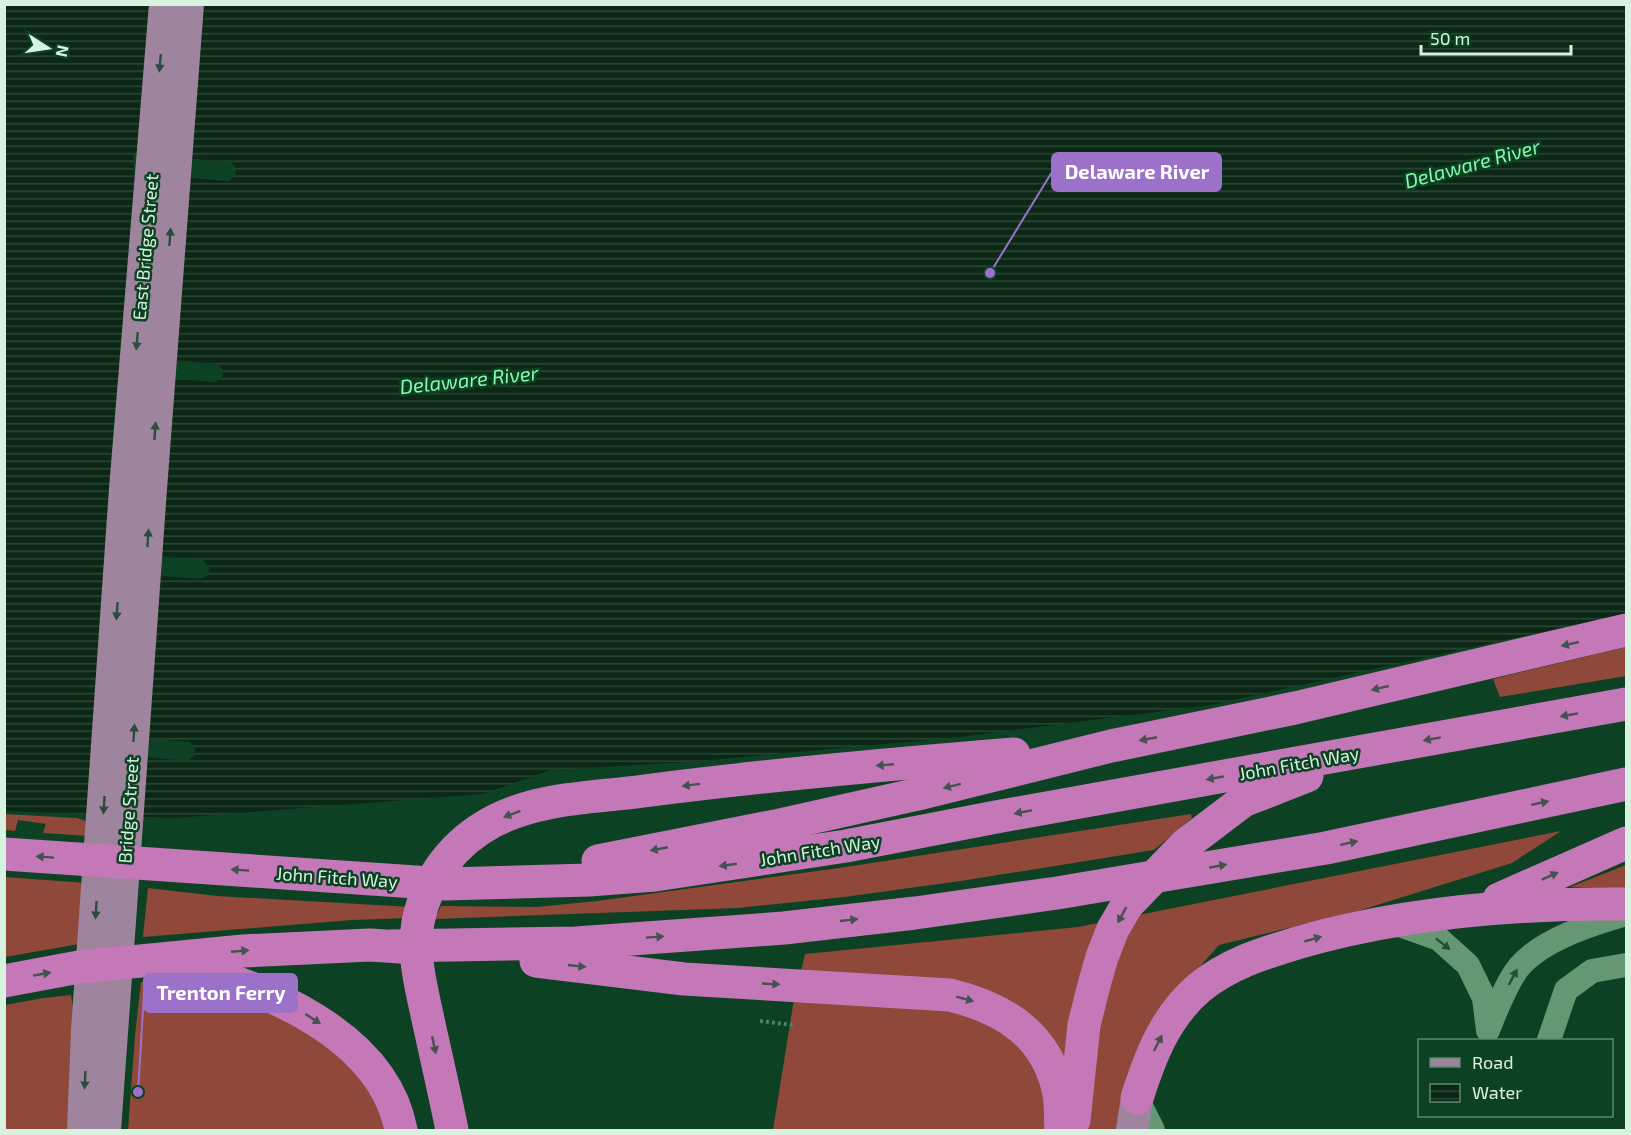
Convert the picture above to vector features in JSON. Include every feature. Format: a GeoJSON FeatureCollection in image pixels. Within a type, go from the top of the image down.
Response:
{"type":"FeatureCollection","features":[{"type":"Feature","properties":{"kind":"highway"},"geometry":{"type":"LineString","coordinates":[[445,884],[612,858],[775,826],[918,794],[1111,746],[1295,708],[1626,630]]}},
{"type":"Feature","properties":{"kind":"highway","name":"John Fitch Way"},"geometry":{"type":"LineString","coordinates":[[4,854],[445,884],[589,880],[655,874],[846,846],[1626,704]]}},
{"type":"Feature","properties":{"kind":"highway"},"geometry":{"type":"LineString","coordinates":[[452,1131],[415,951],[418,920],[429,885],[455,848],[495,820],[544,803],[569,799],[824,770],[1111,746]]}},
{"type":"Feature","properties":{"kind":"highway"},"geometry":{"type":"LineString","coordinates":[[1073,1131],[1084,1025],[1102,957],[1113,929],[1127,905],[1185,844],[1244,801],[1376,749]]}},
{"type":"Feature","properties":{"kind":"highway"},"geometry":{"type":"LineString","coordinates":[[4,981],[79,967],[243,951],[321,946],[576,943],[784,928],[915,913],[1057,894],[1326,848],[1626,784]]}},
{"type":"Feature","properties":{"kind":"highway"},"geometry":{"type":"LineString","coordinates":[[1478,909],[1626,843]]}},
{"type":"Feature","properties":{"kind":"highway"},"geometry":{"type":"LineString","coordinates":[[1137,1098],[1149,1060],[1167,1025],[1182,1006],[1210,979],[1252,956],[1338,931],[1478,909],[1557,903],[1626,904]]}},
{"type":"Feature","properties":{"kind":"highway"},"geometry":{"type":"LineString","coordinates":[[393,946],[684,979],[950,995],[972,1000],[1013,1021],[1030,1034],[1045,1054],[1055,1077],[1059,1096],[1061,1131]]}},
{"type":"Feature","properties":{"kind":"highway"},"geometry":{"type":"LineString","coordinates":[[161,959],[224,976],[269,994],[328,1029],[356,1052],[383,1083],[393,1102],[401,1131]]}},
{"type":"Feature","properties":{"kind":"main road","name":"East Bridge Street"},"geometry":{"type":"LineString","coordinates":[[138,489],[165,4]]}},
{"type":"Feature","properties":{"kind":"main road","name":"East Bridge Street"},"geometry":{"type":"LineString","coordinates":[[138,489],[188,4]]}},
{"type":"Feature","properties":{"kind":"main road","name":"Bridge Street"},"geometry":{"type":"LineString","coordinates":[[83,1131],[99,1031],[138,489]]}},
{"type":"Feature","properties":{"kind":"main road","name":"Bridge Street"},"geometry":{"type":"LineString","coordinates":[[99,1031],[105,1131]]}},
{"type":"Feature","properties":{"kind":"main road"},"geometry":{"type":"LineString","coordinates":[[1132,1131],[1137,1098]]}},
{"type":"Feature","properties":{"kind":"lane"},"geometry":{"type":"LineString","coordinates":[[1390,922],[1439,939],[1468,965],[1484,998],[1488,1030],[1517,969],[1533,954],[1548,944],[1626,914]]}},
{"type":"Feature","properties":{"kind":"lane"},"geometry":{"type":"LineString","coordinates":[[1550,1039],[1566,990],[1593,971],[1626,965]]}},
{"type":"Feature","properties":{"kind":"lane"},"geometry":{"type":"LineString","coordinates":[[1137,1098],[1154,1131]]}},
{"type":"Feature","properties":{"kind":"path"},"geometry":{"type":"LineString","coordinates":[[760,1021],[793,1025]]}},
{"type":"Feature","properties":{"kind":"shaded area"},"geometry":{"type":"Polygon","coordinates":[[[1626,647],[1626,676],[1500,697],[1493,679],[1626,647]]]}},
{"type":"Feature","properties":{"kind":"shaded area"},"geometry":{"type":"Polygon","coordinates":[[[4,814],[77,818],[91,823],[89,836],[43,833],[46,824],[18,820],[15,831],[5,830],[4,814]]]}},
{"type":"Feature","properties":{"kind":"shaded area"},"geometry":{"type":"Polygon","coordinates":[[[1191,814],[1192,818],[1154,850],[961,881],[844,897],[738,908],[435,919],[441,906],[536,907],[597,901],[839,868],[1191,814]]]}},
{"type":"Feature","properties":{"kind":"shaded area"},"geometry":{"type":"Polygon","coordinates":[[[1561,831],[1512,863],[1358,911],[1219,945],[1173,997],[1122,1130],[773,1130],[793,1005],[805,954],[1078,927],[1561,831]]]}},
{"type":"Feature","properties":{"kind":"shaded area"},"geometry":{"type":"Polygon","coordinates":[[[1626,865],[1626,889],[1570,887],[1626,865]]]}},
{"type":"Feature","properties":{"kind":"shaded area"},"geometry":{"type":"Polygon","coordinates":[[[4,877],[87,883],[85,943],[5,957],[4,877]]]}},
{"type":"Feature","properties":{"kind":"shaded area"},"geometry":{"type":"Polygon","coordinates":[[[148,888],[217,896],[411,907],[407,918],[352,920],[143,937],[148,888]]]}},
{"type":"Feature","properties":{"kind":"shaded area"},"geometry":{"type":"Polygon","coordinates":[[[141,982],[217,988],[294,1017],[367,1074],[391,1130],[128,1130],[141,982]]]}},
{"type":"Feature","properties":{"kind":"shaded area"},"geometry":{"type":"Polygon","coordinates":[[[71,995],[77,1036],[71,1130],[5,1130],[5,1005],[71,995]]]}},
{"type":"Feature","properties":{"kind":"water"},"geometry":{"type":"Polygon","coordinates":[[[5,5],[1626,5],[1626,615],[1211,705],[951,738],[689,762],[551,770],[483,794],[174,818],[5,811],[5,5]],[[134,154],[133,173],[228,181],[235,177],[236,169],[231,162],[134,154]],[[122,355],[120,374],[214,382],[222,378],[223,370],[217,364],[122,355]],[[107,552],[105,571],[200,579],[208,575],[209,567],[203,560],[107,552]],[[94,734],[92,752],[187,761],[194,756],[195,748],[190,742],[94,734]]]}},
{"type":"Feature","properties":{"kind":"place","name":"Delaware River"},"geometry":{"type":"Point","coordinates":[990,273]}},
{"type":"Feature","properties":{"kind":"place","name":"Trenton Ferry"},"geometry":{"type":"Point","coordinates":[138,1092]}}]}
